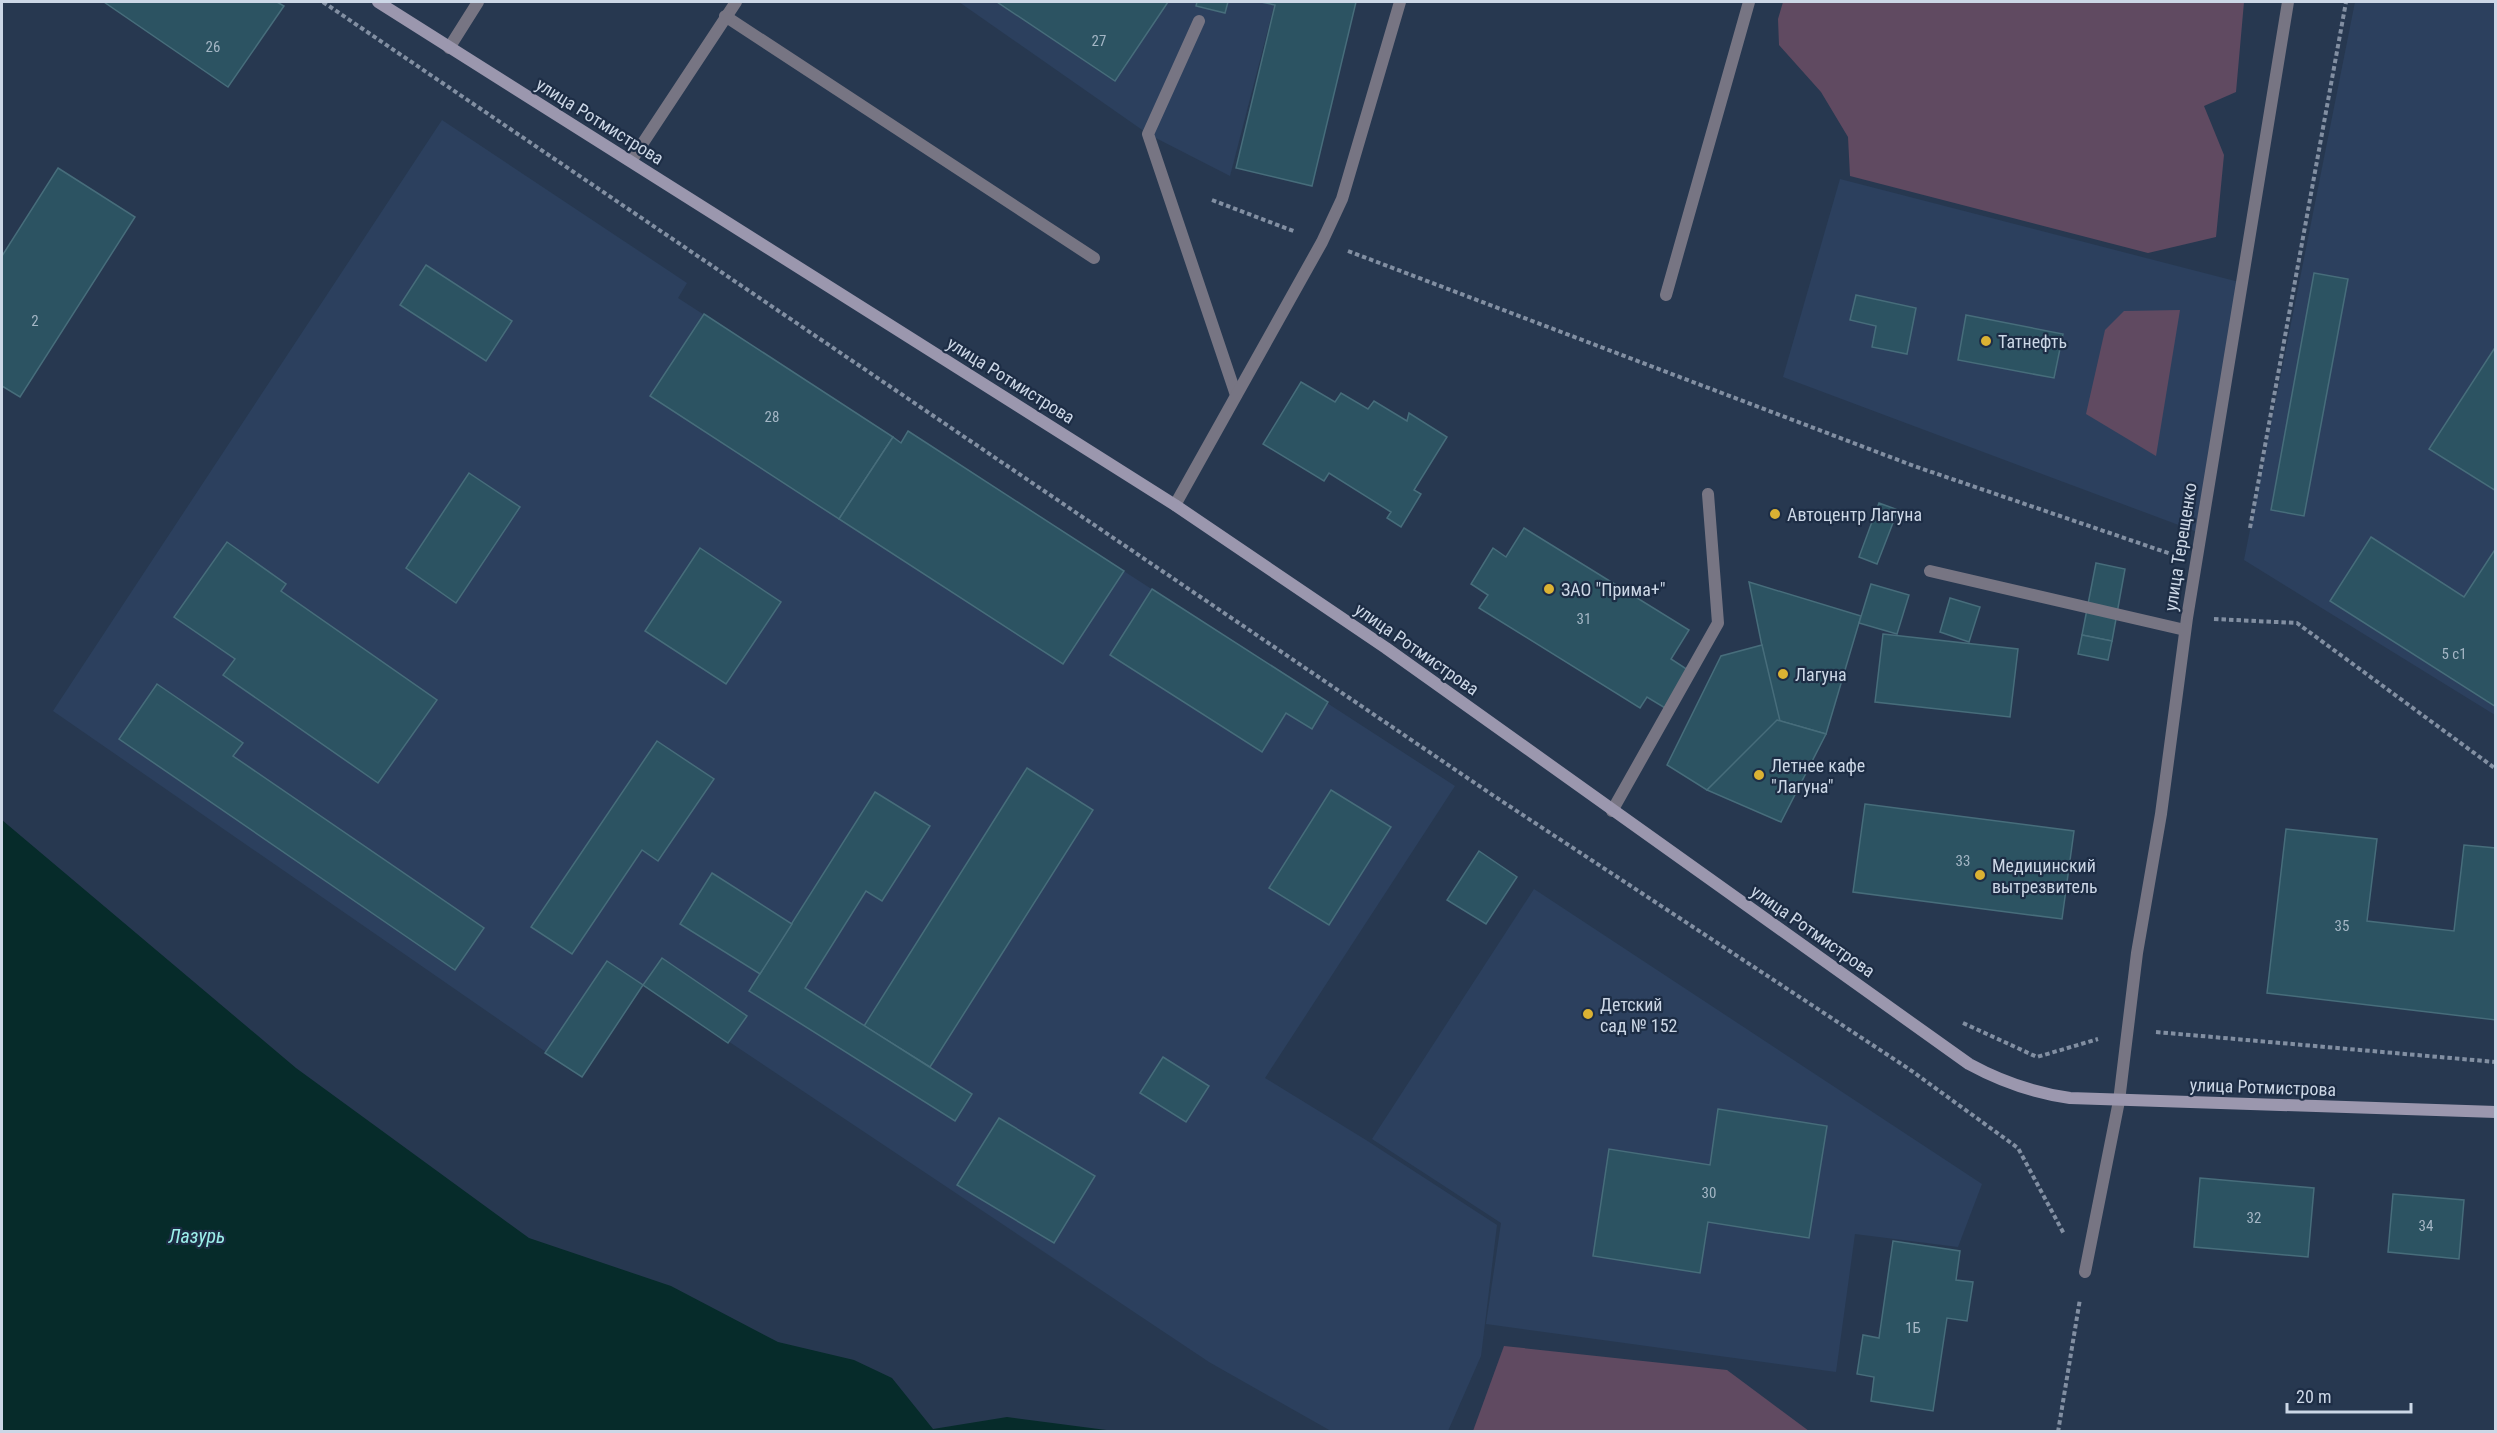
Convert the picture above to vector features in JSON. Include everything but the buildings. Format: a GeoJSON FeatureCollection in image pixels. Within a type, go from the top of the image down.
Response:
{"type":"FeatureCollection","features":[{"type":"Feature","properties":{"kind":"street","name":"улица Ротмистрова"},"geometry":{"type":"LineString","coordinates":[[378,2],[1175,505],[1386,648],[1969,1064],[2011,1084],[2040,1093],[2070,1098],[2496,1112]]}},
{"type":"Feature","properties":{"kind":"street"},"geometry":{"type":"LineString","coordinates":[[449,48],[478,2]]}},
{"type":"Feature","properties":{"kind":"street"},"geometry":{"type":"LineString","coordinates":[[631,161],[736,2]]}},
{"type":"Feature","properties":{"kind":"street"},"geometry":{"type":"LineString","coordinates":[[1175,505],[1322,242],[1342,199],[1400,2]]}},
{"type":"Feature","properties":{"kind":"street"},"geometry":{"type":"LineString","coordinates":[[1666,295],[1749,2]]}},
{"type":"Feature","properties":{"kind":"street","name":"улица Терещенко"},"geometry":{"type":"LineString","coordinates":[[2085,1272],[2119,1101],[2137,953],[2161,814],[2186,624],[2288,2]]}},
{"type":"Feature","properties":{"kind":"street"},"geometry":{"type":"LineString","coordinates":[[725,16],[1094,258]]}},
{"type":"Feature","properties":{"kind":"street"},"geometry":{"type":"LineString","coordinates":[[1199,21],[1149,134],[1236,395]]}},
{"type":"Feature","properties":{"kind":"street"},"geometry":{"type":"LineString","coordinates":[[1612,811],[1718,623],[1708,494]]}},
{"type":"Feature","properties":{"kind":"street"},"geometry":{"type":"LineString","coordinates":[[1930,571],[2186,624]]}},
{"type":"Feature","properties":{"kind":"path"},"geometry":{"type":"LineString","coordinates":[[323,2],[1466,777],[1909,1068],[2018,1148],[2085,1272],[2058,1431]]}},
{"type":"Feature","properties":{"kind":"path"},"geometry":{"type":"LineString","coordinates":[[2250,528],[2346,2]]}},
{"type":"Feature","properties":{"kind":"path"},"geometry":{"type":"LineString","coordinates":[[1212,200],[1914,466],[2196,563]]}},
{"type":"Feature","properties":{"kind":"path"},"geometry":{"type":"LineString","coordinates":[[2186,624],[2297,623],[2496,769]]}},
{"type":"Feature","properties":{"kind":"path"},"geometry":{"type":"LineString","coordinates":[[1953,1018],[2037,1057],[2128,1030],[2496,1062]]}},
{"type":"Feature","properties":{"kind":"shaded area"},"geometry":{"type":"Polygon","coordinates":[[[959,2],[1275,2],[1230,176],[1148,134],[959,2]]]}},
{"type":"Feature","properties":{"kind":"shaded area"},"geometry":{"type":"Polygon","coordinates":[[[1783,2],[2244,2],[2236,92],[2204,106],[2224,155],[2216,237],[2148,253],[1850,176],[1848,137],[1821,92],[1779,45],[1778,19],[1783,2]]]}},
{"type":"Feature","properties":{"kind":"shaded area"},"geometry":{"type":"Polygon","coordinates":[[[2355,2],[2495,2],[2495,715],[2244,560],[2355,2]]]}},
{"type":"Feature","properties":{"kind":"shaded area"},"geometry":{"type":"Polygon","coordinates":[[[442,120],[687,283],[678,298],[901,442],[908,431],[1455,786],[1265,1078],[1497,1225],[1481,1356],[1448,1431],[1331,1431],[1209,1362],[644,985],[582,1077],[53,711],[442,120]]]}},
{"type":"Feature","properties":{"kind":"shaded area"},"geometry":{"type":"Polygon","coordinates":[[[1840,179],[2243,283],[2200,533],[1783,377],[1840,179]]]}},
{"type":"Feature","properties":{"kind":"shaded area"},"geometry":{"type":"Polygon","coordinates":[[[2180,310],[2156,456],[2086,414],[2105,330],[2124,311],[2180,310]]]}},
{"type":"Feature","properties":{"kind":"shaded area","name":"Детский сад № 152"},"geometry":{"type":"Polygon","coordinates":[[[1534,889],[1982,1184],[1958,1247],[1855,1234],[1836,1372],[1486,1324],[1501,1223],[1372,1139],[1534,889]]]}},
{"type":"Feature","properties":{"kind":"shaded area"},"geometry":{"type":"Polygon","coordinates":[[[1504,1346],[1727,1370],[1809,1431],[1473,1431],[1504,1346]]]}},
{"type":"Feature","properties":{"kind":"water","name":"Лазурь"},"geometry":{"type":"Polygon","coordinates":[[[2,820],[296,1068],[529,1238],[671,1286],[778,1342],[854,1360],[892,1378],[933,1429],[1007,1417],[1114,1431],[2,1431],[2,820]]]}},
{"type":"Feature","properties":{"kind":"place","name":"Татнефть"},"geometry":{"type":"Point","coordinates":[1986,341]}},
{"type":"Feature","properties":{"kind":"place","name":"Автоцентр Лагуна"},"geometry":{"type":"Point","coordinates":[1775,514]}},
{"type":"Feature","properties":{"kind":"place","name":"ЗАО \"Прима+\""},"geometry":{"type":"Point","coordinates":[1549,589]}},
{"type":"Feature","properties":{"kind":"place","name":"Лагуна"},"geometry":{"type":"Point","coordinates":[1783,674]}},
{"type":"Feature","properties":{"kind":"place","name":"Летнее кафе \"Лагуна\""},"geometry":{"type":"Point","coordinates":[1759,775]}},
{"type":"Feature","properties":{"kind":"place","name":"Медицинский вытрезвитель"},"geometry":{"type":"Point","coordinates":[1980,875]}},
{"type":"Feature","properties":{"kind":"place","name":"Детский сад № 152"},"geometry":{"type":"Point","coordinates":[1588,1014]}}]}
